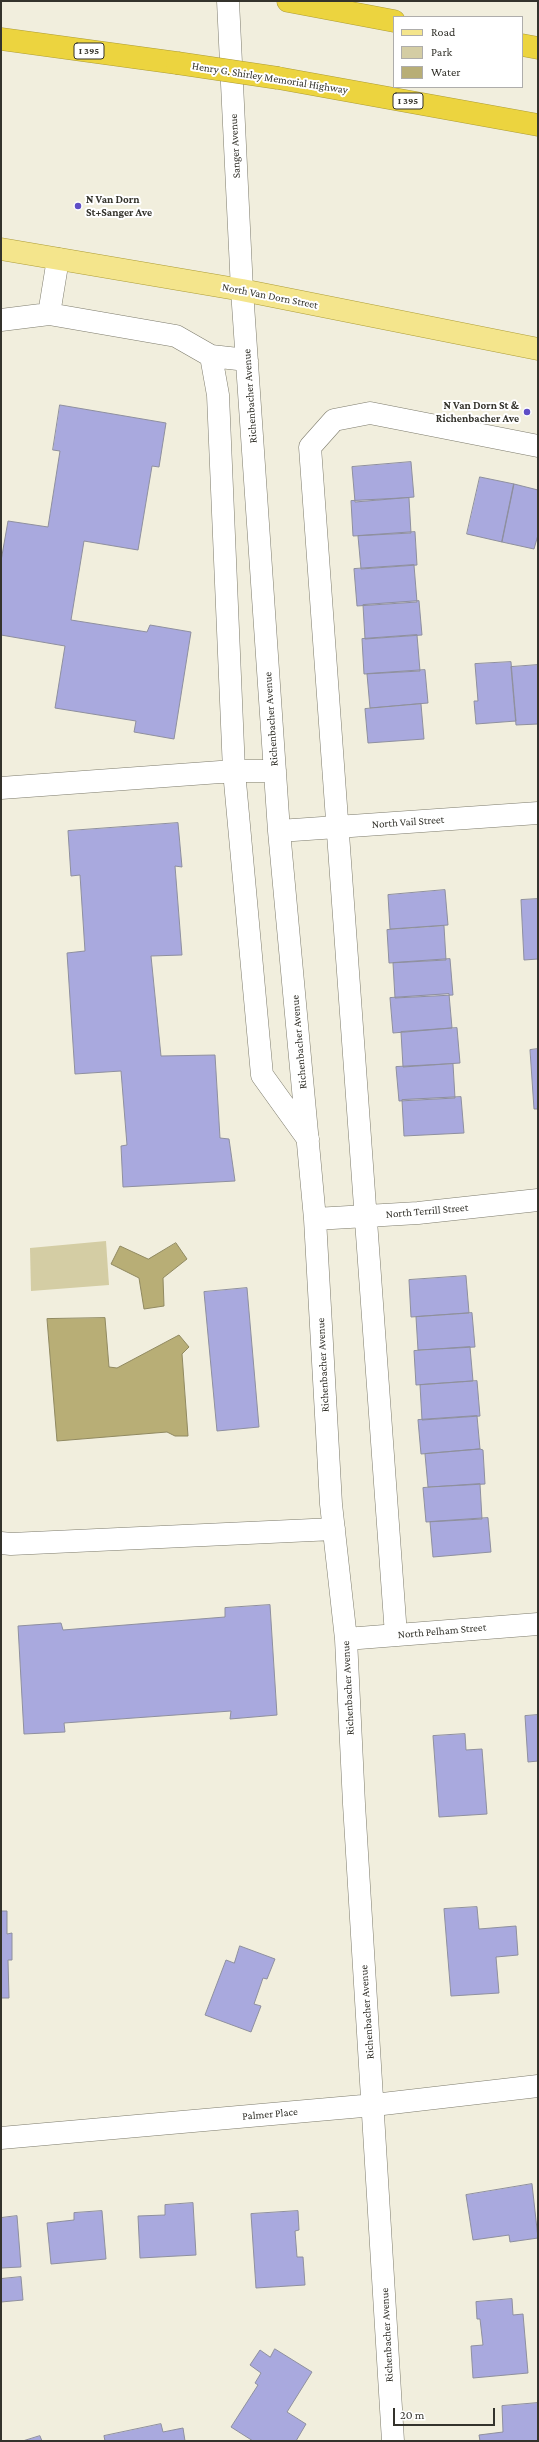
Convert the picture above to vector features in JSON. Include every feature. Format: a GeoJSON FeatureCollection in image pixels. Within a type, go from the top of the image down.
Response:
{"type":"FeatureCollection","features":[{"type":"Feature","properties":{"kind":"highway"},"geometry":{"type":"LineString","coordinates":[[288,1],[393,21]]}},
{"type":"Feature","properties":{"kind":"highway","name":"Henry G. Shirley Memorial Highway"},"geometry":{"type":"LineString","coordinates":[[1,39],[278,78],[538,124]]}},
{"type":"Feature","properties":{"kind":"highway"},"geometry":{"type":"LineString","coordinates":[[523,45],[538,48]]}},
{"type":"Feature","properties":{"kind":"main road","name":"North Van Dorn Street"},"geometry":{"type":"LineString","coordinates":[[1,249],[242,290],[538,349]]}},
{"type":"Feature","properties":{"kind":"street","name":"Sanger Avenue"},"geometry":{"type":"LineString","coordinates":[[228,1],[242,290]]}},
{"type":"Feature","properties":{"kind":"street"},"geometry":{"type":"LineString","coordinates":[[49,314],[58,259]]}},
{"type":"Feature","properties":{"kind":"street","name":"Richenbacher Avenue"},"geometry":{"type":"LineString","coordinates":[[242,290],[279,831],[315,1219],[334,1529],[346,1639],[354,1804],[374,2105],[393,2441]]}},
{"type":"Feature","properties":{"kind":"street"},"geometry":{"type":"LineString","coordinates":[[1,320],[49,314],[176,336],[211,356],[247,360]]}},
{"type":"Feature","properties":{"kind":"street"},"geometry":{"type":"LineString","coordinates":[[211,356],[218,395],[234,771],[262,1075],[308,1139]]}},
{"type":"Feature","properties":{"kind":"street"},"geometry":{"type":"LineString","coordinates":[[396,1635],[339,826],[310,447],[334,420],[370,412],[538,446]]}},
{"type":"Feature","properties":{"kind":"street"},"geometry":{"type":"LineString","coordinates":[[1,788],[234,771],[275,771]]}},
{"type":"Feature","properties":{"kind":"street","name":"North Vail Street"},"geometry":{"type":"LineString","coordinates":[[279,831],[538,813]]}},
{"type":"Feature","properties":{"kind":"street","name":"North Terrill Street"},"geometry":{"type":"LineString","coordinates":[[315,1219],[366,1216],[538,1200]]}},
{"type":"Feature","properties":{"kind":"street"},"geometry":{"type":"LineString","coordinates":[[1,1543],[11,1544],[157,1539],[334,1529]]}},
{"type":"Feature","properties":{"kind":"street","name":"North Pelham Street"},"geometry":{"type":"LineString","coordinates":[[346,1639],[538,1624]]}},
{"type":"Feature","properties":{"kind":"street","name":"Palmer Place"},"geometry":{"type":"LineString","coordinates":[[1,2138],[374,2105],[538,2086]]}},
{"type":"Feature","properties":{"kind":"green space"},"geometry":{"type":"Polygon","coordinates":[[[106,1241],[109,1285],[31,1291],[30,1248],[106,1241]]]}},
{"type":"Feature","properties":{"kind":"water"},"geometry":{"type":"Polygon","coordinates":[[[176,1243],[187,1259],[163,1278],[164,1306],[144,1309],[139,1278],[111,1264],[120,1246],[148,1259],[176,1243]]]}},
{"type":"Feature","properties":{"kind":"water"},"geometry":{"type":"Polygon","coordinates":[[[105,1318],[109,1367],[117,1368],[179,1335],[189,1347],[182,1354],[188,1436],[175,1436],[167,1432],[57,1441],[47,1319],[105,1318]]]}},
{"type":"Feature","properties":{"kind":"building"},"geometry":{"type":"Polygon","coordinates":[[[60,405],[166,423],[159,467],[152,466],[138,550],[84,541],[71,620],[147,632],[150,625],[191,632],[174,739],[134,732],[136,721],[55,708],[65,646],[1,635],[1,561],[8,521],[48,527],[60,451],[53,450],[60,405]]]}},
{"type":"Feature","properties":{"kind":"building"},"geometry":{"type":"Polygon","coordinates":[[[411,462],[414,497],[355,502],[352,467],[411,462]]]}},
{"type":"Feature","properties":{"kind":"building"},"geometry":{"type":"Polygon","coordinates":[[[480,477],[514,484],[502,542],[467,534],[480,477]]]}},
{"type":"Feature","properties":{"kind":"building"},"geometry":{"type":"Polygon","coordinates":[[[514,484],[538,490],[538,535],[534,549],[502,542],[514,484]]]}},
{"type":"Feature","properties":{"kind":"building"},"geometry":{"type":"Polygon","coordinates":[[[409,498],[411,533],[353,536],[351,501],[409,498]]]}},
{"type":"Feature","properties":{"kind":"building"},"geometry":{"type":"Polygon","coordinates":[[[415,532],[417,565],[361,569],[358,536],[415,532]]]}},
{"type":"Feature","properties":{"kind":"building"},"geometry":{"type":"Polygon","coordinates":[[[414,565],[417,602],[357,606],[354,569],[414,565]]]}},
{"type":"Feature","properties":{"kind":"building"},"geometry":{"type":"Polygon","coordinates":[[[419,601],[422,635],[365,639],[363,605],[419,601]]]}},
{"type":"Feature","properties":{"kind":"building"},"geometry":{"type":"Polygon","coordinates":[[[417,635],[420,671],[364,674],[362,639],[417,635]]]}},
{"type":"Feature","properties":{"kind":"building"},"geometry":{"type":"Polygon","coordinates":[[[511,662],[516,721],[476,724],[474,701],[478,701],[475,664],[511,662]]]}},
{"type":"Feature","properties":{"kind":"building"},"geometry":{"type":"Polygon","coordinates":[[[538,665],[538,724],[516,725],[511,667],[538,665]]]}},
{"type":"Feature","properties":{"kind":"building"},"geometry":{"type":"Polygon","coordinates":[[[425,670],[428,703],[370,708],[367,674],[425,670]]]}},
{"type":"Feature","properties":{"kind":"building"},"geometry":{"type":"Polygon","coordinates":[[[421,704],[424,739],[368,743],[365,709],[421,704]]]}},
{"type":"Feature","properties":{"kind":"building"},"geometry":{"type":"Polygon","coordinates":[[[178,823],[182,867],[175,866],[182,955],[151,956],[161,1056],[215,1055],[220,1138],[229,1139],[235,1181],[123,1187],[121,1146],[127,1145],[121,1071],[75,1074],[67,953],[85,951],[80,875],[71,876],[68,831],[178,823]]]}},
{"type":"Feature","properties":{"kind":"building"},"geometry":{"type":"Polygon","coordinates":[[[445,890],[448,925],[390,929],[388,895],[445,890]]]}},
{"type":"Feature","properties":{"kind":"building"},"geometry":{"type":"Polygon","coordinates":[[[538,899],[538,959],[524,960],[521,900],[538,899]]]}},
{"type":"Feature","properties":{"kind":"building"},"geometry":{"type":"Polygon","coordinates":[[[444,926],[446,960],[389,963],[387,930],[444,926]]]}},
{"type":"Feature","properties":{"kind":"building"},"geometry":{"type":"Polygon","coordinates":[[[450,959],[453,995],[395,998],[393,963],[450,959]]]}},
{"type":"Feature","properties":{"kind":"building"},"geometry":{"type":"Polygon","coordinates":[[[449,994],[452,1028],[393,1033],[390,998],[449,994]]]}},
{"type":"Feature","properties":{"kind":"building"},"geometry":{"type":"Polygon","coordinates":[[[457,1028],[460,1063],[403,1067],[401,1032],[457,1028]]]}},
{"type":"Feature","properties":{"kind":"building"},"geometry":{"type":"Polygon","coordinates":[[[538,1049],[538,1109],[534,1109],[530,1050],[538,1049]]]}},
{"type":"Feature","properties":{"kind":"building"},"geometry":{"type":"Polygon","coordinates":[[[453,1064],[455,1098],[399,1101],[396,1067],[453,1064]]]}},
{"type":"Feature","properties":{"kind":"building"},"geometry":{"type":"Polygon","coordinates":[[[461,1097],[464,1133],[404,1136],[402,1100],[461,1097]]]}},
{"type":"Feature","properties":{"kind":"building"},"geometry":{"type":"Polygon","coordinates":[[[466,1276],[469,1313],[411,1317],[409,1280],[466,1276]]]}},
{"type":"Feature","properties":{"kind":"building"},"geometry":{"type":"Polygon","coordinates":[[[247,1288],[259,1427],[217,1431],[204,1292],[247,1288]]]}},
{"type":"Feature","properties":{"kind":"building"},"geometry":{"type":"Polygon","coordinates":[[[472,1313],[475,1347],[418,1350],[416,1317],[472,1313]]]}},
{"type":"Feature","properties":{"kind":"building"},"geometry":{"type":"Polygon","coordinates":[[[470,1347],[473,1381],[416,1385],[414,1351],[470,1347]]]}},
{"type":"Feature","properties":{"kind":"building"},"geometry":{"type":"Polygon","coordinates":[[[477,1381],[480,1416],[422,1420],[420,1385],[477,1381]]]}},
{"type":"Feature","properties":{"kind":"building"},"geometry":{"type":"Polygon","coordinates":[[[477,1416],[480,1449],[421,1454],[418,1420],[477,1416]]]}},
{"type":"Feature","properties":{"kind":"building"},"geometry":{"type":"Polygon","coordinates":[[[480,1449],[483,1450],[485,1484],[428,1487],[425,1454],[480,1449]]]}},
{"type":"Feature","properties":{"kind":"building"},"geometry":{"type":"Polygon","coordinates":[[[480,1484],[482,1519],[426,1522],[423,1488],[480,1484]]]}},
{"type":"Feature","properties":{"kind":"building"},"geometry":{"type":"Polygon","coordinates":[[[488,1518],[491,1552],[433,1557],[430,1522],[488,1518]]]}},
{"type":"Feature","properties":{"kind":"building"},"geometry":{"type":"Polygon","coordinates":[[[270,1605],[277,1715],[230,1719],[231,1711],[64,1723],[65,1732],[24,1734],[18,1626],[61,1623],[63,1630],[225,1617],[225,1608],[270,1605]]]}},
{"type":"Feature","properties":{"kind":"building"},"geometry":{"type":"Polygon","coordinates":[[[538,1715],[538,1761],[528,1762],[525,1716],[538,1715]]]}},
{"type":"Feature","properties":{"kind":"building"},"geometry":{"type":"Polygon","coordinates":[[[465,1734],[466,1750],[482,1749],[487,1814],[439,1817],[433,1736],[465,1734]]]}},
{"type":"Feature","properties":{"kind":"building"},"geometry":{"type":"Polygon","coordinates":[[[477,1907],[479,1929],[516,1926],[518,1955],[496,1957],[499,1993],[451,1996],[444,1909],[477,1907]]]}},
{"type":"Feature","properties":{"kind":"building"},"geometry":{"type":"Polygon","coordinates":[[[1,1911],[7,1911],[7,1934],[12,1933],[12,1960],[8,1960],[9,1998],[1,1998],[1,1911]]]}},
{"type":"Feature","properties":{"kind":"building"},"geometry":{"type":"Polygon","coordinates":[[[240,1946],[275,1959],[267,1979],[263,1978],[254,2004],[261,2006],[251,2032],[205,2015],[226,1960],[234,1963],[240,1946]]]}},
{"type":"Feature","properties":{"kind":"building"},"geometry":{"type":"Polygon","coordinates":[[[532,2184],[538,2238],[510,2242],[509,2235],[473,2240],[466,2195],[532,2184]]]}},
{"type":"Feature","properties":{"kind":"building"},"geometry":{"type":"Polygon","coordinates":[[[193,2203],[196,2255],[140,2258],[138,2216],[165,2215],[165,2205],[193,2203]]]}},
{"type":"Feature","properties":{"kind":"building"},"geometry":{"type":"Polygon","coordinates":[[[102,2211],[106,2259],[51,2264],[47,2223],[74,2220],[74,2213],[102,2211]]]}},
{"type":"Feature","properties":{"kind":"building"},"geometry":{"type":"Polygon","coordinates":[[[298,2211],[299,2230],[295,2231],[297,2257],[303,2257],[305,2285],[256,2288],[251,2214],[298,2211]]]}},
{"type":"Feature","properties":{"kind":"building"},"geometry":{"type":"Polygon","coordinates":[[[17,2216],[21,2267],[1,2268],[1,2218],[17,2216]]]}},
{"type":"Feature","properties":{"kind":"building"},"geometry":{"type":"Polygon","coordinates":[[[21,2277],[23,2300],[1,2302],[1,2279],[21,2277]]]}},
{"type":"Feature","properties":{"kind":"building"},"geometry":{"type":"Polygon","coordinates":[[[512,2299],[513,2315],[523,2314],[528,2373],[473,2378],[471,2346],[483,2345],[480,2319],[477,2319],[476,2302],[512,2299]]]}},
{"type":"Feature","properties":{"kind":"building"},"geometry":{"type":"Polygon","coordinates":[[[275,2349],[312,2372],[287,2412],[306,2424],[296,2441],[253,2441],[231,2427],[258,2385],[255,2383],[261,2373],[250,2365],[260,2350],[270,2357],[275,2349]]]}},
{"type":"Feature","properties":{"kind":"building"},"geometry":{"type":"Polygon","coordinates":[[[538,2403],[538,2441],[480,2441],[479,2435],[503,2432],[502,2406],[538,2403]]]}},
{"type":"Feature","properties":{"kind":"building"},"geometry":{"type":"Polygon","coordinates":[[[161,2424],[163,2432],[183,2428],[185,2441],[105,2441],[104,2436],[161,2424]]]}},
{"type":"Feature","properties":{"kind":"building"},"geometry":{"type":"Polygon","coordinates":[[[40,2436],[42,2441],[23,2441],[40,2436]]]}},
{"type":"Feature","properties":{"kind":"place","name":"N Van Dorn St+Sanger Ave"},"geometry":{"type":"Point","coordinates":[78,206]}},
{"type":"Feature","properties":{"kind":"place","name":"N Van Dorn St & Richenbacher Ave"},"geometry":{"type":"Point","coordinates":[527,412]}}]}
